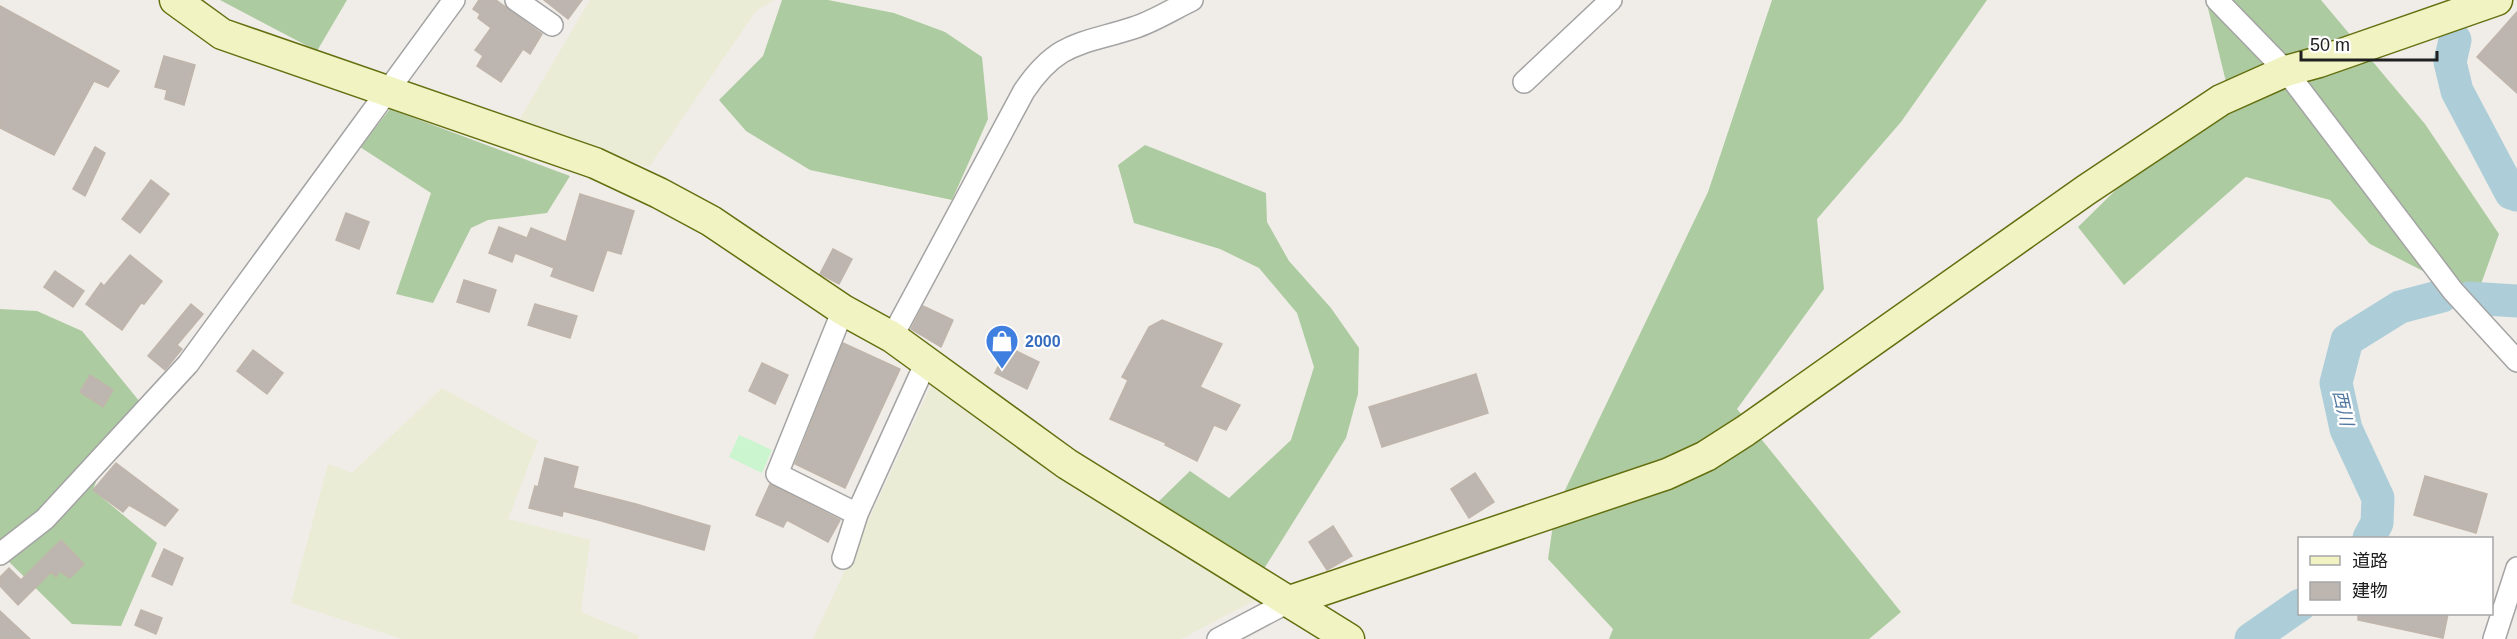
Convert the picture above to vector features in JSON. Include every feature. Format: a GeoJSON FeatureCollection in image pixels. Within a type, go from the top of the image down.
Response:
{"type":"FeatureCollection","features":[{"type":"Feature","properties":{"kind":"street"},"geometry":{"type":"LineString","coordinates":[[175,0],[222,34],[595,164],[711,221],[843,310],[892,337],[927,360],[1067,464],[1349,639]]}},
{"type":"Feature","properties":{"kind":"street"},"geometry":{"type":"LineString","coordinates":[[0,554],[45,519],[188,364],[310,195],[389,92],[454,0]]}},
{"type":"Feature","properties":{"kind":"street"},"geometry":{"type":"LineString","coordinates":[[516,0],[552,25]]}},
{"type":"Feature","properties":{"kind":"street"},"geometry":{"type":"LineString","coordinates":[[892,337],[1024,91],[1039,69],[1059,52],[1135,27],[1192,0]]}},
{"type":"Feature","properties":{"kind":"street"},"geometry":{"type":"LineString","coordinates":[[1524,82],[1611,0]]}},
{"type":"Feature","properties":{"kind":"street"},"geometry":{"type":"LineString","coordinates":[[2217,0],[2286,71],[2453,291],[2517,362]]}},
{"type":"Feature","properties":{"kind":"street"},"geometry":{"type":"LineString","coordinates":[[1218,639],[1290,601],[1667,474],[1706,456],[1783,405],[2086,190],[2222,100],[2286,71],[2319,62],[2497,0]]}},
{"type":"Feature","properties":{"kind":"street"},"geometry":{"type":"LineString","coordinates":[[843,310],[777,474],[857,514]]}},
{"type":"Feature","properties":{"kind":"street"},"geometry":{"type":"LineString","coordinates":[[843,558],[857,514],[927,360]]}},
{"type":"Feature","properties":{"kind":"street"},"geometry":{"type":"LineString","coordinates":[[2494,639],[2517,568]]}},
{"type":"Feature","properties":{"kind":"green space"},"geometry":{"type":"Polygon","coordinates":[[[220,0],[347,0],[317,51],[220,0]]]}},
{"type":"Feature","properties":{"kind":"green space"},"geometry":{"type":"Polygon","coordinates":[[[590,0],[774,0],[756,11],[649,167],[515,127],[590,0]]]}},
{"type":"Feature","properties":{"kind":"green space"},"geometry":{"type":"Polygon","coordinates":[[[782,0],[828,0],[894,13],[945,32],[982,57],[988,119],[952,200],[810,170],[746,131],[719,100],[763,56],[782,0]]]}},
{"type":"Feature","properties":{"kind":"green space"},"geometry":{"type":"Polygon","coordinates":[[[1772,0],[1987,0],[1901,122],[1817,219],[1824,289],[1737,409],[1901,612],[1869,639],[1609,639],[1613,629],[1548,559],[1555,511],[1708,192],[1772,0]]]}},
{"type":"Feature","properties":{"kind":"green space"},"geometry":{"type":"Polygon","coordinates":[[[2206,0],[2321,0],[2425,124],[2499,234],[2476,298],[2370,244],[2330,200],[2246,177],[2124,285],[2078,227],[2226,82],[2206,0]]]}},
{"type":"Feature","properties":{"kind":"green space"},"geometry":{"type":"Polygon","coordinates":[[[390,109],[570,176],[547,213],[488,220],[471,228],[433,303],[396,294],[431,193],[360,147],[390,109]]]}},
{"type":"Feature","properties":{"kind":"green space"},"geometry":{"type":"Polygon","coordinates":[[[1145,145],[1266,193],[1267,222],[1289,261],[1331,308],[1359,348],[1358,394],[1346,438],[1262,572],[1154,506],[1190,471],[1229,498],[1291,440],[1314,367],[1297,313],[1259,268],[1220,249],[1134,223],[1118,165],[1145,145]]]}},
{"type":"Feature","properties":{"kind":"green space"},"geometry":{"type":"Polygon","coordinates":[[[0,309],[37,311],[82,331],[140,402],[108,450],[93,490],[157,543],[121,626],[72,624],[0,553],[0,309]]]}},
{"type":"Feature","properties":{"kind":"green space"},"geometry":{"type":"Polygon","coordinates":[[[933,381],[1263,596],[1181,639],[813,639],[933,381]]]}},
{"type":"Feature","properties":{"kind":"green space"},"geometry":{"type":"Polygon","coordinates":[[[442,388],[538,441],[508,519],[590,540],[581,612],[639,636],[638,639],[402,639],[291,603],[328,464],[352,473],[442,388]]]}},
{"type":"Feature","properties":{"kind":"green space"},"geometry":{"type":"Polygon","coordinates":[[[739,435],[772,450],[762,473],[729,457],[739,435]]]}},
{"type":"Feature","properties":{"kind":"building"},"geometry":{"type":"Polygon","coordinates":[[[479,0],[496,0],[542,34],[530,54],[523,49],[501,82],[477,66],[483,56],[475,50],[491,28],[478,18],[480,14],[473,9],[479,0]]]}},
{"type":"Feature","properties":{"kind":"building"},"geometry":{"type":"Polygon","coordinates":[[[544,0],[582,0],[568,19],[544,0]]]}},
{"type":"Feature","properties":{"kind":"building"},"geometry":{"type":"Polygon","coordinates":[[[0,6],[119,71],[108,87],[94,81],[54,155],[0,128],[0,6]]]}},
{"type":"Feature","properties":{"kind":"building"},"geometry":{"type":"Polygon","coordinates":[[[2517,12],[2517,93],[2477,57],[2517,12]]]}},
{"type":"Feature","properties":{"kind":"building"},"geometry":{"type":"Polygon","coordinates":[[[164,56],[195,65],[184,105],[165,99],[167,90],[155,87],[164,56]]]}},
{"type":"Feature","properties":{"kind":"building"},"geometry":{"type":"Polygon","coordinates":[[[95,147],[105,153],[85,196],[73,189],[95,147]]]}},
{"type":"Feature","properties":{"kind":"building"},"geometry":{"type":"Polygon","coordinates":[[[151,180],[169,194],[140,233],[122,219],[151,180]]]}},
{"type":"Feature","properties":{"kind":"building"},"geometry":{"type":"Polygon","coordinates":[[[580,194],[634,211],[621,254],[607,250],[593,291],[551,276],[554,268],[515,253],[512,262],[489,253],[499,227],[527,238],[531,228],[566,242],[580,194]]]}},
{"type":"Feature","properties":{"kind":"building"},"geometry":{"type":"Polygon","coordinates":[[[346,213],[369,222],[359,249],[336,240],[346,213]]]}},
{"type":"Feature","properties":{"kind":"building"},"geometry":{"type":"Polygon","coordinates":[[[833,249],[852,259],[839,284],[820,274],[833,249]]]}},
{"type":"Feature","properties":{"kind":"building"},"geometry":{"type":"Polygon","coordinates":[[[130,255],[162,281],[144,304],[141,303],[122,330],[86,304],[101,283],[104,286],[130,255]]]}},
{"type":"Feature","properties":{"kind":"building"},"geometry":{"type":"Polygon","coordinates":[[[55,271],[84,291],[73,307],[44,287],[55,271]]]}},
{"type":"Feature","properties":{"kind":"building"},"geometry":{"type":"Polygon","coordinates":[[[464,280],[496,290],[489,312],[457,302],[464,280]]]}},
{"type":"Feature","properties":{"kind":"building"},"geometry":{"type":"Polygon","coordinates":[[[191,304],[203,314],[177,345],[182,349],[165,370],[148,356],[191,304]]]}},
{"type":"Feature","properties":{"kind":"building"},"geometry":{"type":"Polygon","coordinates":[[[535,304],[577,316],[570,338],[528,325],[535,304]]]}},
{"type":"Feature","properties":{"kind":"building"},"geometry":{"type":"Polygon","coordinates":[[[923,306],[953,320],[941,347],[911,329],[923,306]]]}},
{"type":"Feature","properties":{"kind":"building"},"geometry":{"type":"Polygon","coordinates":[[[1162,320],[1222,344],[1200,387],[1240,405],[1226,430],[1214,425],[1197,461],[1165,445],[1166,443],[1110,419],[1128,380],[1122,377],[1149,327],[1162,320]]]}},
{"type":"Feature","properties":{"kind":"building"},"geometry":{"type":"Polygon","coordinates":[[[843,343],[900,369],[845,488],[795,464],[843,343]]]}},
{"type":"Feature","properties":{"kind":"building"},"geometry":{"type":"Polygon","coordinates":[[[1008,347],[1039,362],[1027,389],[995,373],[1008,347]]]}},
{"type":"Feature","properties":{"kind":"building"},"geometry":{"type":"Polygon","coordinates":[[[253,350],[283,373],[267,394],[237,371],[253,350]]]}},
{"type":"Feature","properties":{"kind":"building"},"geometry":{"type":"Polygon","coordinates":[[[762,363],[788,375],[775,404],[749,391],[762,363]]]}},
{"type":"Feature","properties":{"kind":"building"},"geometry":{"type":"Polygon","coordinates":[[[1476,374],[1488,413],[1382,447],[1369,407],[1476,374]]]}},
{"type":"Feature","properties":{"kind":"building"},"geometry":{"type":"Polygon","coordinates":[[[90,375],[113,390],[103,407],[80,392],[90,375]]]}},
{"type":"Feature","properties":{"kind":"building"},"geometry":{"type":"Polygon","coordinates":[[[545,458],[578,467],[573,488],[710,526],[704,550],[563,511],[562,516],[529,508],[535,486],[538,487],[545,458]]]}},
{"type":"Feature","properties":{"kind":"building"},"geometry":{"type":"Polygon","coordinates":[[[116,463],[178,510],[165,526],[129,505],[123,512],[93,490],[116,463]]]}},
{"type":"Feature","properties":{"kind":"building"},"geometry":{"type":"Polygon","coordinates":[[[1475,473],[1494,502],[1469,518],[1451,489],[1475,473]]]}},
{"type":"Feature","properties":{"kind":"building"},"geometry":{"type":"Polygon","coordinates":[[[2425,476],[2487,494],[2476,533],[2414,515],[2425,476]]]}},
{"type":"Feature","properties":{"kind":"building"},"geometry":{"type":"Polygon","coordinates":[[[770,484],[840,520],[828,542],[787,520],[783,527],[756,515],[770,484]]]}},
{"type":"Feature","properties":{"kind":"building"},"geometry":{"type":"Polygon","coordinates":[[[1333,526],[1352,556],[1327,570],[1309,542],[1333,526]]]}},
{"type":"Feature","properties":{"kind":"building"},"geometry":{"type":"Polygon","coordinates":[[[61,540],[84,564],[70,578],[59,571],[56,577],[51,572],[18,605],[0,586],[0,577],[9,568],[21,580],[61,540]]]}},
{"type":"Feature","properties":{"kind":"building"},"geometry":{"type":"Polygon","coordinates":[[[164,549],[183,558],[172,585],[152,576],[164,549]]]}},
{"type":"Feature","properties":{"kind":"building"},"geometry":{"type":"Polygon","coordinates":[[[141,610],[162,618],[156,634],[135,625],[141,610]]]}},
{"type":"Feature","properties":{"kind":"building"},"geometry":{"type":"Polygon","coordinates":[[[0,611],[30,639],[0,639],[0,611]]]}},
{"type":"Feature","properties":{"kind":"building"},"geometry":{"type":"Polygon","coordinates":[[[2358,615],[2448,615],[2443,638],[2358,620],[2358,615]]]}},
{"type":"Feature","properties":{"kind":"waterway","name":"西川"},"geometry":{"type":"LineString","coordinates":[[2455,40],[2450,62],[2457,91],[2511,193],[2517,195]]}},
{"type":"Feature","properties":{"kind":"waterway","name":"西川"},"geometry":{"type":"LineString","coordinates":[[2370,537],[2377,523],[2378,498],[2346,429],[2336,383],[2347,340],[2400,307],[2442,296]]}},
{"type":"Feature","properties":{"kind":"waterway","name":"西川"},"geometry":{"type":"LineString","coordinates":[[2469,298],[2517,301]]}},
{"type":"Feature","properties":{"kind":"waterway","name":"西川"},"geometry":{"type":"LineString","coordinates":[[2251,639],[2298,606]]}},
{"type":"Feature","properties":{"kind":"place","name":"2000"},"geometry":{"type":"Point","coordinates":[1002,370]}}]}
